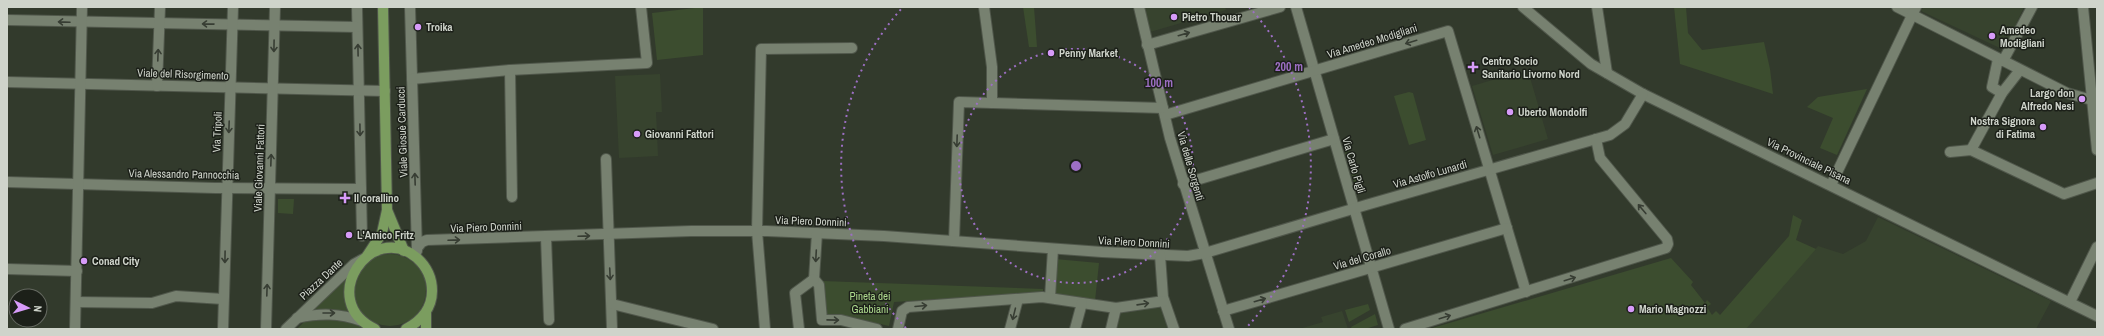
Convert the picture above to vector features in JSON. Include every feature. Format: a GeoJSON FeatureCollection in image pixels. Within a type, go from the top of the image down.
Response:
{"type":"FeatureCollection","features":[{"type":"Feature","properties":{"kind":"main road","name":"Viale Giosuè Carducci"},"geometry":{"type":"LineString","coordinates":[[362,321],[354,310],[349,292],[352,273],[382,233],[387,210],[383,7]]}},
{"type":"Feature","properties":{"kind":"main road","name":"Viale Giosuè Carducci"},"geometry":{"type":"LineString","coordinates":[[387,210],[404,251]]}},
{"type":"Feature","properties":{"kind":"main road"},"geometry":{"type":"LineString","coordinates":[[365,257],[385,249],[416,252],[426,269],[432,285],[430,302],[426,313],[426,329]]}},
{"type":"Feature","properties":{"kind":"main road"},"geometry":{"type":"LineString","coordinates":[[406,329],[417,322],[426,313]]}},
{"type":"Feature","properties":{"kind":"main road"},"geometry":{"type":"LineString","coordinates":[[362,321],[375,329]]}},
{"type":"Feature","properties":{"kind":"street"},"geometry":{"type":"LineString","coordinates":[[75,329],[82,7]]}},
{"type":"Feature","properties":{"kind":"street"},"geometry":{"type":"LineString","coordinates":[[158,86],[160,7]]}},
{"type":"Feature","properties":{"kind":"street","name":"Via Tripoli"},"geometry":{"type":"LineString","coordinates":[[223,329],[226,187],[233,7]]}},
{"type":"Feature","properties":{"kind":"street","name":"Viale Giovanni Fattori"},"geometry":{"type":"LineString","coordinates":[[266,329],[275,7]]}},
{"type":"Feature","properties":{"kind":"street"},"geometry":{"type":"LineString","coordinates":[[357,7],[362,236]]}},
{"type":"Feature","properties":{"kind":"street","name":"Viale Giosuè Carducci"},"geometry":{"type":"LineString","coordinates":[[410,7],[416,252]]}},
{"type":"Feature","properties":{"kind":"street"},"geometry":{"type":"LineString","coordinates":[[412,79],[510,70],[647,63],[641,7]]}},
{"type":"Feature","properties":{"kind":"street"},"geometry":{"type":"LineString","coordinates":[[984,7],[992,67],[992,103]]}},
{"type":"Feature","properties":{"kind":"street","name":"Via delle Sorgenti"},"geometry":{"type":"LineString","coordinates":[[1139,7],[1183,184],[1229,329]]}},
{"type":"Feature","properties":{"kind":"street"},"geometry":{"type":"LineString","coordinates":[[1147,44],[1280,7]]}},
{"type":"Feature","properties":{"kind":"street","name":"Via Carlo Pigli"},"geometry":{"type":"LineString","coordinates":[[1296,7],[1389,329]]}},
{"type":"Feature","properties":{"kind":"street","name":"Via Provinciale Pisana"},"geometry":{"type":"LineString","coordinates":[[1523,7],[1591,64],[1643,94],[2097,316]]}},
{"type":"Feature","properties":{"kind":"street"},"geometry":{"type":"LineString","coordinates":[[1597,7],[1607,73]]}},
{"type":"Feature","properties":{"kind":"street"},"geometry":{"type":"LineString","coordinates":[[1897,7],[1914,11],[2001,60],[2067,93],[2092,100]]}},
{"type":"Feature","properties":{"kind":"street"},"geometry":{"type":"LineString","coordinates":[[2002,93],[1992,87],[2001,60],[2032,7]]}},
{"type":"Feature","properties":{"kind":"street"},"geometry":{"type":"LineString","coordinates":[[2083,7],[2097,150]]}},
{"type":"Feature","properties":{"kind":"street"},"geometry":{"type":"LineString","coordinates":[[1831,185],[1914,11]]}},
{"type":"Feature","properties":{"kind":"street"},"geometry":{"type":"LineString","coordinates":[[7,20],[357,27]]}},
{"type":"Feature","properties":{"kind":"street","name":"Via Amedeo Modigliani"},"geometry":{"type":"LineString","coordinates":[[954,241],[959,102],[1164,112],[1314,71],[1448,31],[1491,169]]}},
{"type":"Feature","properties":{"kind":"street"},"geometry":{"type":"LineString","coordinates":[[765,329],[757,231],[761,49],[852,48]]}},
{"type":"Feature","properties":{"kind":"street"},"geometry":{"type":"LineString","coordinates":[[510,70],[512,197]]}},
{"type":"Feature","properties":{"kind":"street"},"geometry":{"type":"LineString","coordinates":[[1971,150],[2002,93],[2020,70]]}},
{"type":"Feature","properties":{"kind":"street","name":"Viale del Risorgimento"},"geometry":{"type":"LineString","coordinates":[[7,82],[359,91]]}},
{"type":"Feature","properties":{"kind":"street","name":"Viale Giosuè Carducci"},"geometry":{"type":"LineString","coordinates":[[359,91],[385,91]]}},
{"type":"Feature","properties":{"kind":"street","name":"Via Astolfo Lunardi"},"geometry":{"type":"LineString","coordinates":[[1205,253],[1354,208],[1613,134],[1621,128],[1643,94]]}},
{"type":"Feature","properties":{"kind":"street"},"geometry":{"type":"LineString","coordinates":[[1183,184],[1334,139]]}},
{"type":"Feature","properties":{"kind":"street"},"geometry":{"type":"LineString","coordinates":[[1407,329],[1662,250],[1668,245],[1667,239],[1600,158],[1596,139]]}},
{"type":"Feature","properties":{"kind":"street"},"geometry":{"type":"LineString","coordinates":[[1950,152],[1971,150],[2064,194],[2097,183]]}},
{"type":"Feature","properties":{"kind":"street"},"geometry":{"type":"LineString","coordinates":[[606,159],[612,329]]}},
{"type":"Feature","properties":{"kind":"street"},"geometry":{"type":"LineString","coordinates":[[1491,169],[1526,292]]}},
{"type":"Feature","properties":{"kind":"street","name":"Via Alessandro Pannocchia"},"geometry":{"type":"LineString","coordinates":[[7,182],[361,189]]}},
{"type":"Feature","properties":{"kind":"street","name":"Via del Corallo"},"geometry":{"type":"LineString","coordinates":[[1223,311],[1507,228]]}},
{"type":"Feature","properties":{"kind":"street","name":"Via Piero Donnini"},"geometry":{"type":"LineString","coordinates":[[416,252],[422,242],[427,240],[757,231],[954,241],[1053,249],[1160,255],[1188,256],[1205,253]]}},
{"type":"Feature","properties":{"kind":"street"},"geometry":{"type":"LineString","coordinates":[[817,233],[814,279],[819,285],[822,320],[841,320],[877,329]]}},
{"type":"Feature","properties":{"kind":"street"},"geometry":{"type":"LineString","coordinates":[[546,237],[549,320]]}},
{"type":"Feature","properties":{"kind":"street"},"geometry":{"type":"LineString","coordinates":[[2070,302],[2097,247]]}},
{"type":"Feature","properties":{"kind":"street"},"geometry":{"type":"LineString","coordinates":[[1050,298],[1053,249]]}},
{"type":"Feature","properties":{"kind":"street"},"geometry":{"type":"LineString","coordinates":[[1160,255],[1164,301],[1174,329]]}},
{"type":"Feature","properties":{"kind":"street","name":"Piazza Dante"},"geometry":{"type":"LineString","coordinates":[[286,329],[354,264],[365,257]]}},
{"type":"Feature","properties":{"kind":"street"},"geometry":{"type":"LineString","coordinates":[[7,269],[77,271]]}},
{"type":"Feature","properties":{"kind":"street"},"geometry":{"type":"LineString","coordinates":[[799,329],[795,293],[814,279]]}},
{"type":"Feature","properties":{"kind":"street"},"geometry":{"type":"LineString","coordinates":[[76,302],[152,303],[176,296],[224,299]]}},
{"type":"Feature","properties":{"kind":"street"},"geometry":{"type":"LineString","coordinates":[[898,329],[905,307],[1050,298],[1116,308],[1164,301]]}},
{"type":"Feature","properties":{"kind":"street"},"geometry":{"type":"LineString","coordinates":[[1010,329],[1018,299]]}},
{"type":"Feature","properties":{"kind":"street"},"geometry":{"type":"LineString","coordinates":[[1075,329],[1082,303]]}},
{"type":"Feature","properties":{"kind":"street"},"geometry":{"type":"LineString","coordinates":[[612,304],[713,329]]}},
{"type":"Feature","properties":{"kind":"street"},"geometry":{"type":"LineString","coordinates":[[1111,329],[1116,308]]}},
{"type":"Feature","properties":{"kind":"street","name":"Piazza Dante"},"geometry":{"type":"LineString","coordinates":[[297,318],[314,314],[330,313],[362,321]]}},
{"type":"Feature","properties":{"kind":"shaded area","name":"Pietro Thouar"},"geometry":{"type":"Polygon","coordinates":[[[1144,7],[1225,7],[1226,10],[1150,32],[1144,7]]]}},
{"type":"Feature","properties":{"kind":"shaded area","name":"Amedeo Modigliani"},"geometry":{"type":"Polygon","coordinates":[[[1923,7],[2024,7],[2004,50],[1921,11],[1923,7]]]}},
{"type":"Feature","properties":{"kind":"shaded area","name":"Giovanni Fattori"},"geometry":{"type":"Polygon","coordinates":[[[660,74],[662,112],[656,112],[658,156],[619,158],[615,76],[660,74]]]}},
{"type":"Feature","properties":{"kind":"shaded area","name":"Uberto Mondolfi"},"geometry":{"type":"Polygon","coordinates":[[[1513,74],[1529,74],[1548,139],[1493,155],[1472,86],[1513,74]]]}},
{"type":"Feature","properties":{"kind":"shaded area"},"geometry":{"type":"Polygon","coordinates":[[[1878,217],[2051,301],[2036,329],[1743,329],[1818,246],[1843,254],[1866,241],[1878,217]]]}},
{"type":"Feature","properties":{"kind":"shaded area"},"geometry":{"type":"Polygon","coordinates":[[[1161,306],[1168,329],[1117,329],[1121,313],[1161,306]]]}},
{"type":"Feature","properties":{"kind":"shaded area"},"geometry":{"type":"Polygon","coordinates":[[[1342,311],[1348,329],[1299,329],[1323,322],[1321,317],[1342,311]]]}},
{"type":"Feature","properties":{"kind":"green space"},"geometry":{"type":"Polygon","coordinates":[[[703,7],[703,55],[657,60],[652,13],[703,7]]]}},
{"type":"Feature","properties":{"kind":"green space"},"geometry":{"type":"Polygon","coordinates":[[[1023,7],[1034,7],[1037,47],[1029,47],[1023,7]]]}},
{"type":"Feature","properties":{"kind":"green space"},"geometry":{"type":"Polygon","coordinates":[[[1674,7],[1686,7],[1688,33],[1702,50],[1764,42],[1770,69],[1773,94],[1680,64],[1674,7]]]}},
{"type":"Feature","properties":{"kind":"green space"},"geometry":{"type":"Polygon","coordinates":[[[1867,89],[1837,155],[1820,148],[1833,118],[1807,107],[1818,97],[1867,89]]]}},
{"type":"Feature","properties":{"kind":"green space"},"geometry":{"type":"Polygon","coordinates":[[[1409,92],[1413,93],[1426,140],[1409,145],[1394,96],[1409,92]]]}},
{"type":"Feature","properties":{"kind":"green space"},"geometry":{"type":"Polygon","coordinates":[[[1348,144],[1362,193],[1358,195],[1344,149],[1348,144]]]}},
{"type":"Feature","properties":{"kind":"green space"},"geometry":{"type":"Polygon","coordinates":[[[278,199],[294,199],[293,214],[278,213],[278,199]]]}},
{"type":"Feature","properties":{"kind":"green space"},"geometry":{"type":"Polygon","coordinates":[[[1793,215],[1802,220],[1796,240],[1816,249],[1746,329],[1429,329],[1671,258],[1693,282],[1691,285],[1705,303],[1707,300],[1711,304],[1707,307],[1712,315],[1716,311],[1720,315],[1789,236],[1793,215]]]}},
{"type":"Feature","properties":{"kind":"green space"},"geometry":{"type":"Polygon","coordinates":[[[390,254],[410,260],[420,270],[426,290],[420,310],[410,320],[390,326],[370,320],[360,310],[354,290],[360,270],[370,260],[390,254]]]}},
{"type":"Feature","properties":{"kind":"green space"},"geometry":{"type":"Polygon","coordinates":[[[1055,259],[1099,263],[1095,301],[1054,293],[1055,259]]]}},
{"type":"Feature","properties":{"kind":"green space"},"geometry":{"type":"Polygon","coordinates":[[[348,276],[352,313],[307,312],[348,276]]]}},
{"type":"Feature","properties":{"kind":"green space","name":"Pineta dei Gabbiani"},"geometry":{"type":"Polygon","coordinates":[[[822,281],[1043,289],[1043,293],[894,302],[889,326],[841,315],[825,314],[822,281]]]}},
{"type":"Feature","properties":{"kind":"green space"},"geometry":{"type":"Polygon","coordinates":[[[1368,304],[1370,310],[1349,322],[1345,310],[1368,304]]]}},
{"type":"Feature","properties":{"kind":"green space"},"geometry":{"type":"Polygon","coordinates":[[[1375,314],[1378,325],[1365,329],[1352,329],[1351,327],[1375,314]]]}},
{"type":"Feature","properties":{"kind":"green space"},"geometry":{"type":"Polygon","coordinates":[[[317,317],[353,322],[364,329],[297,329],[306,320],[317,317]]]}},
{"type":"Feature","properties":{"kind":"place","name":"Pietro Thouar"},"geometry":{"type":"Point","coordinates":[1174,17]}},
{"type":"Feature","properties":{"kind":"place","name":"Troika"},"geometry":{"type":"Point","coordinates":[418,27]}},
{"type":"Feature","properties":{"kind":"place","name":"Amedeo Modigliani"},"geometry":{"type":"Point","coordinates":[1992,36]}},
{"type":"Feature","properties":{"kind":"place","name":"Penny Market"},"geometry":{"type":"Point","coordinates":[1051,53]}},
{"type":"Feature","properties":{"kind":"place","name":"Centro Socio Sanitario Livorno Nord"},"geometry":{"type":"Point","coordinates":[1473,67]}},
{"type":"Feature","properties":{"kind":"place","name":"Largo don Alfredo Nesi"},"geometry":{"type":"Point","coordinates":[2082,99]}},
{"type":"Feature","properties":{"kind":"place","name":"Uberto Mondolfi"},"geometry":{"type":"Point","coordinates":[1510,112]}},
{"type":"Feature","properties":{"kind":"place","name":"Nostra Signora di Fatima"},"geometry":{"type":"Point","coordinates":[2043,127]}},
{"type":"Feature","properties":{"kind":"place","name":"Giovanni Fattori"},"geometry":{"type":"Point","coordinates":[637,134]}},
{"type":"Feature","properties":{"kind":"place","name":"Il corallino"},"geometry":{"type":"Point","coordinates":[345,198]}},
{"type":"Feature","properties":{"kind":"place","name":"L'Amico Fritz"},"geometry":{"type":"Point","coordinates":[349,235]}},
{"type":"Feature","properties":{"kind":"place","name":"Conad City"},"geometry":{"type":"Point","coordinates":[84,261]}},
{"type":"Feature","properties":{"kind":"place","name":"Mario Magnozzi"},"geometry":{"type":"Point","coordinates":[1631,309]}}]}
